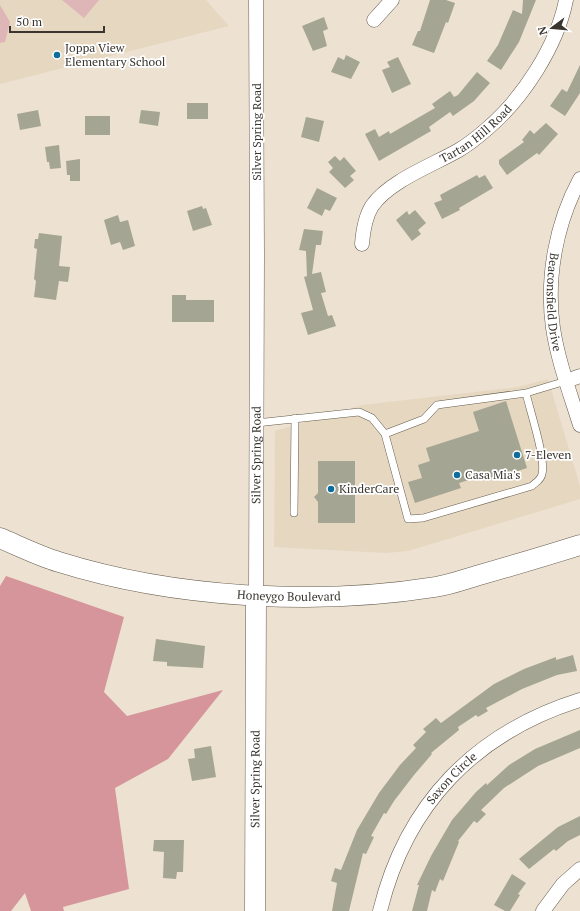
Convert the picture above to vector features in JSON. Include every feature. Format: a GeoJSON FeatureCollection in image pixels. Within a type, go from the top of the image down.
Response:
{"type":"FeatureCollection","features":[{"type":"Feature","properties":{"kind":"main road","name":"Honeygo Boulevard"},"geometry":{"type":"LineString","coordinates":[[0,538],[57,562],[99,573],[169,587],[256,595],[312,597],[367,594],[436,587],[522,564],[580,545]]}},
{"type":"Feature","properties":{"kind":"main road","name":"Silver Spring Road"},"geometry":{"type":"LineString","coordinates":[[255,911],[256,595]]}},
{"type":"Feature","properties":{"kind":"street","name":"Silver Spring Road"},"geometry":{"type":"LineString","coordinates":[[256,0],[258,253],[256,595]]}},
{"type":"Feature","properties":{"kind":"street"},"geometry":{"type":"LineString","coordinates":[[374,20],[392,0]]}},
{"type":"Feature","properties":{"kind":"street","name":"Tartan Hill Road"},"geometry":{"type":"LineString","coordinates":[[362,244],[367,215],[379,198],[393,187],[460,149],[488,128],[506,111],[529,82],[548,49],[566,0]]}},
{"type":"Feature","properties":{"kind":"street","name":"Beaconsfield Drive"},"geometry":{"type":"LineString","coordinates":[[580,179],[560,232],[552,280],[553,329],[572,388],[580,425]]}},
{"type":"Feature","properties":{"kind":"street"},"geometry":{"type":"LineString","coordinates":[[572,388],[580,376]]}},
{"type":"Feature","properties":{"kind":"street","name":"Saxon Circle"},"geometry":{"type":"LineString","coordinates":[[380,911],[386,887],[405,840],[428,805],[454,774],[495,739],[543,713],[580,700]]}},
{"type":"Feature","properties":{"kind":"street"},"geometry":{"type":"LineString","coordinates":[[543,911],[563,884],[580,869]]}},
{"type":"Feature","properties":{"kind":"lane"},"geometry":{"type":"LineString","coordinates":[[385,434],[424,419],[437,405],[572,388]]}},
{"type":"Feature","properties":{"kind":"lane"},"geometry":{"type":"LineString","coordinates":[[256,423],[359,412],[372,418],[385,434],[408,519],[423,518],[532,486],[540,479],[542,473],[541,454],[526,393]]}},
{"type":"Feature","properties":{"kind":"lane"},"geometry":{"type":"LineString","coordinates":[[294,513],[295,418]]}},
{"type":"Feature","properties":{"kind":"shaded area","name":"Joppa View Elementary School"},"geometry":{"type":"Polygon","coordinates":[[[0,0],[206,0],[229,26],[0,84],[0,0]]]}},
{"type":"Feature","properties":{"kind":"shaded area"},"geometry":{"type":"Polygon","coordinates":[[[62,0],[99,0],[84,18],[62,0]]]}},
{"type":"Feature","properties":{"kind":"shaded area"},"geometry":{"type":"Polygon","coordinates":[[[0,5],[10,22],[5,42],[0,43],[0,5]]]}},
{"type":"Feature","properties":{"kind":"shaded area"},"geometry":{"type":"Polygon","coordinates":[[[548,379],[580,486],[580,499],[408,551],[386,553],[274,547],[275,431],[362,405],[518,387],[548,379]]]}},
{"type":"Feature","properties":{"kind":"shaded area"},"geometry":{"type":"Polygon","coordinates":[[[6,576],[124,617],[104,692],[127,716],[223,690],[168,759],[115,788],[129,889],[63,907],[64,911],[31,911],[25,893],[11,911],[0,911],[0,586],[6,576]]]}},
{"type":"Feature","properties":{"kind":"building"},"geometry":{"type":"Polygon","coordinates":[[[430,0],[446,0],[455,3],[448,23],[446,22],[434,53],[412,45],[418,31],[420,31],[430,0]]]}},
{"type":"Feature","properties":{"kind":"building"},"geometry":{"type":"Polygon","coordinates":[[[523,0],[536,0],[519,42],[501,70],[487,61],[498,45],[513,10],[522,14],[523,0]]]}},
{"type":"Feature","properties":{"kind":"building"},"geometry":{"type":"Polygon","coordinates":[[[324,17],[328,29],[323,31],[327,46],[313,51],[302,26],[324,17]]]}},
{"type":"Feature","properties":{"kind":"building"},"geometry":{"type":"Polygon","coordinates":[[[346,55],[360,62],[351,79],[331,72],[338,57],[344,60],[346,55]]]}},
{"type":"Feature","properties":{"kind":"building"},"geometry":{"type":"Polygon","coordinates":[[[398,57],[411,84],[392,93],[382,70],[390,67],[387,62],[398,57]]]}},
{"type":"Feature","properties":{"kind":"building"},"geometry":{"type":"Polygon","coordinates":[[[580,65],[580,93],[565,116],[550,106],[562,89],[567,92],[580,65]]]}},
{"type":"Feature","properties":{"kind":"building"},"geometry":{"type":"Polygon","coordinates":[[[477,72],[490,83],[474,101],[453,116],[450,112],[429,127],[431,131],[379,161],[365,134],[375,129],[379,137],[389,131],[390,134],[435,108],[432,104],[450,91],[454,97],[458,95],[477,72]]]}},
{"type":"Feature","properties":{"kind":"building"},"geometry":{"type":"Polygon","coordinates":[[[187,103],[208,103],[208,119],[187,119],[187,103]]]}},
{"type":"Feature","properties":{"kind":"building"},"geometry":{"type":"Polygon","coordinates":[[[38,110],[41,126],[20,130],[17,114],[38,110]]]}},
{"type":"Feature","properties":{"kind":"building"},"geometry":{"type":"Polygon","coordinates":[[[141,110],[160,112],[158,126],[139,123],[141,110]]]}},
{"type":"Feature","properties":{"kind":"building"},"geometry":{"type":"Polygon","coordinates":[[[85,116],[110,116],[110,135],[85,135],[85,116]]]}},
{"type":"Feature","properties":{"kind":"building"},"geometry":{"type":"Polygon","coordinates":[[[306,117],[324,121],[319,142],[301,137],[306,117]]]}},
{"type":"Feature","properties":{"kind":"building"},"geometry":{"type":"Polygon","coordinates":[[[546,123],[558,134],[539,155],[537,153],[507,175],[499,164],[499,160],[524,142],[522,140],[530,130],[534,134],[546,123]]]}},
{"type":"Feature","properties":{"kind":"building"},"geometry":{"type":"Polygon","coordinates":[[[59,145],[61,168],[50,169],[49,162],[47,162],[45,147],[59,145]]]}},
{"type":"Feature","properties":{"kind":"building"},"geometry":{"type":"Polygon","coordinates":[[[335,156],[340,161],[344,157],[356,171],[350,176],[354,180],[345,188],[329,172],[333,168],[328,162],[335,156]]]}},
{"type":"Feature","properties":{"kind":"building"},"geometry":{"type":"Polygon","coordinates":[[[80,159],[80,181],[70,181],[70,175],[67,175],[66,161],[80,159]]]}},
{"type":"Feature","properties":{"kind":"building"},"geometry":{"type":"Polygon","coordinates":[[[477,175],[479,178],[485,175],[493,188],[459,208],[460,210],[442,219],[434,203],[442,200],[440,195],[477,175]]]}},
{"type":"Feature","properties":{"kind":"building"},"geometry":{"type":"Polygon","coordinates":[[[317,188],[337,198],[330,211],[325,209],[322,216],[307,208],[317,188]]]}},
{"type":"Feature","properties":{"kind":"building"},"geometry":{"type":"Polygon","coordinates":[[[202,206],[203,209],[206,208],[212,225],[193,231],[187,211],[202,206]]]}},
{"type":"Feature","properties":{"kind":"building"},"geometry":{"type":"Polygon","coordinates":[[[415,210],[426,223],[418,230],[421,234],[412,241],[396,220],[407,211],[409,215],[415,210]]]}},
{"type":"Feature","properties":{"kind":"building"},"geometry":{"type":"Polygon","coordinates":[[[118,215],[120,222],[128,220],[135,246],[123,250],[120,242],[111,245],[104,220],[118,215]]]}},
{"type":"Feature","properties":{"kind":"building"},"geometry":{"type":"Polygon","coordinates":[[[304,229],[323,231],[321,245],[316,245],[312,274],[321,272],[326,292],[321,293],[328,316],[332,315],[336,326],[308,335],[301,313],[313,310],[304,277],[307,276],[306,251],[299,250],[304,229]]]}},
{"type":"Feature","properties":{"kind":"building"},"geometry":{"type":"Polygon","coordinates":[[[39,233],[62,236],[59,266],[70,267],[68,282],[59,281],[56,300],[34,297],[37,249],[34,248],[35,239],[38,239],[39,233]]]}},
{"type":"Feature","properties":{"kind":"building"},"geometry":{"type":"Polygon","coordinates":[[[172,295],[186,295],[186,300],[214,300],[214,322],[172,322],[172,295]]]}},
{"type":"Feature","properties":{"kind":"building"},"geometry":{"type":"Polygon","coordinates":[[[506,401],[527,468],[490,480],[488,474],[459,483],[461,488],[415,503],[408,482],[422,478],[418,465],[430,461],[426,448],[479,431],[473,412],[506,401]]]}},
{"type":"Feature","properties":{"kind":"building"},"geometry":{"type":"Polygon","coordinates":[[[318,461],[355,461],[355,523],[318,523],[318,502],[314,497],[318,493],[318,461]]]}},
{"type":"Feature","properties":{"kind":"building"},"geometry":{"type":"Polygon","coordinates":[[[156,639],[205,646],[203,668],[167,666],[167,662],[153,661],[156,639]]]}},
{"type":"Feature","properties":{"kind":"building"},"geometry":{"type":"Polygon","coordinates":[[[573,655],[577,671],[557,675],[522,689],[486,708],[488,711],[478,717],[476,715],[458,727],[459,730],[431,753],[432,754],[394,801],[386,814],[384,813],[371,836],[374,837],[366,854],[363,853],[349,911],[332,911],[337,883],[331,881],[335,868],[341,870],[357,830],[379,793],[400,765],[416,748],[413,745],[426,732],[423,729],[436,718],[441,723],[494,684],[524,669],[556,657],[556,660],[573,655]]]}},
{"type":"Feature","properties":{"kind":"building"},"geometry":{"type":"Polygon","coordinates":[[[580,730],[580,748],[538,766],[504,788],[481,810],[486,814],[477,823],[474,821],[458,841],[459,842],[443,881],[440,879],[435,892],[432,890],[427,911],[412,911],[419,885],[417,885],[431,856],[452,820],[476,792],[486,783],[487,785],[509,765],[535,749],[580,730]]]}},
{"type":"Feature","properties":{"kind":"building"},"geometry":{"type":"Polygon","coordinates":[[[211,746],[216,777],[192,781],[188,759],[195,758],[194,749],[211,746]]]}},
{"type":"Feature","properties":{"kind":"building"},"geometry":{"type":"Polygon","coordinates":[[[580,816],[580,835],[568,841],[556,851],[554,849],[529,869],[519,859],[558,827],[580,816]]]}},
{"type":"Feature","properties":{"kind":"building"},"geometry":{"type":"Polygon","coordinates":[[[154,840],[184,840],[183,872],[177,872],[176,879],[163,878],[164,852],[153,851],[154,840]]]}},
{"type":"Feature","properties":{"kind":"building"},"geometry":{"type":"Polygon","coordinates":[[[512,874],[526,883],[518,894],[520,895],[510,911],[505,911],[494,905],[512,874]]]}},
{"type":"Feature","properties":{"kind":"place","name":"Joppa View Elementary School"},"geometry":{"type":"Point","coordinates":[57,55]}},
{"type":"Feature","properties":{"kind":"place","name":"7-Eleven"},"geometry":{"type":"Point","coordinates":[517,455]}},
{"type":"Feature","properties":{"kind":"place","name":"Casa Mia's"},"geometry":{"type":"Point","coordinates":[457,475]}},
{"type":"Feature","properties":{"kind":"place","name":"KinderCare"},"geometry":{"type":"Point","coordinates":[331,489]}}]}
